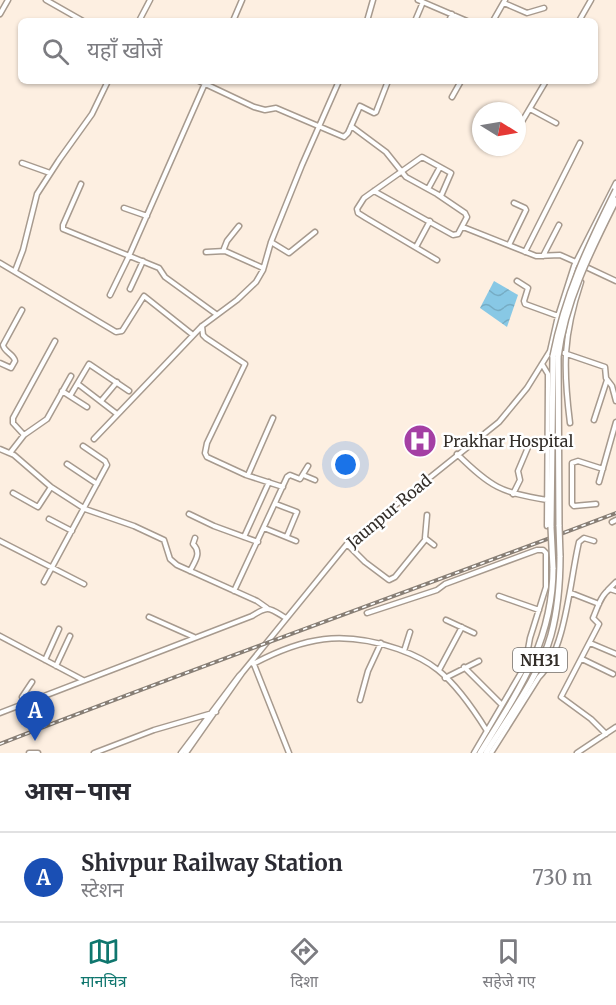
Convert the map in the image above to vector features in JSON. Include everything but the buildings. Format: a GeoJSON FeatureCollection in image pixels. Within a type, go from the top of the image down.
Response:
{"type":"FeatureCollection","features":[{"type":"Feature","properties":{"kind":"highway","name":"NH31"},"geometry":{"type":"LineString","coordinates":[[480,753],[516,693],[541,645],[550,611],[553,568],[549,526],[554,355],[568,297],[581,261],[616,190]]}},
{"type":"Feature","properties":{"kind":"highway","name":"NH31"},"geometry":{"type":"LineString","coordinates":[[486,753],[522,694],[551,636],[558,601],[560,556],[554,355],[581,273],[616,200]]}},
{"type":"Feature","properties":{"kind":"street"},"geometry":{"type":"LineString","coordinates":[[0,14],[8,0]]}},
{"type":"Feature","properties":{"kind":"street"},"geometry":{"type":"LineString","coordinates":[[46,0],[73,18]]}},
{"type":"Feature","properties":{"kind":"street"},"geometry":{"type":"LineString","coordinates":[[141,18],[150,0]]}},
{"type":"Feature","properties":{"kind":"street"},"geometry":{"type":"LineString","coordinates":[[234,18],[242,0]]}},
{"type":"Feature","properties":{"kind":"street"},"geometry":{"type":"LineString","coordinates":[[368,18],[374,0]]}},
{"type":"Feature","properties":{"kind":"street"},"geometry":{"type":"LineString","coordinates":[[581,18],[591,0]]}},
{"type":"Feature","properties":{"kind":"street"},"geometry":{"type":"LineString","coordinates":[[416,18],[421,1],[461,18]]}},
{"type":"Feature","properties":{"kind":"street"},"geometry":{"type":"LineString","coordinates":[[496,18],[505,1],[527,13],[544,8]]}},
{"type":"Feature","properties":{"kind":"street"},"geometry":{"type":"LineString","coordinates":[[450,18],[452,14]]}},
{"type":"Feature","properties":{"kind":"street"},"geometry":{"type":"LineString","coordinates":[[15,271],[23,250],[37,194],[92,114],[107,84]]}},
{"type":"Feature","properties":{"kind":"street"},"geometry":{"type":"LineString","coordinates":[[110,295],[204,84]]}},
{"type":"Feature","properties":{"kind":"street"},"geometry":{"type":"LineString","coordinates":[[209,84],[254,107],[265,110],[276,108],[344,137],[360,105],[376,112],[387,84]]}},
{"type":"Feature","properties":{"kind":"street"},"geometry":{"type":"LineString","coordinates":[[94,439],[202,326],[256,282],[318,126],[338,84]]}},
{"type":"Feature","properties":{"kind":"street"},"geometry":{"type":"LineString","coordinates":[[452,97],[459,84]]}},
{"type":"Feature","properties":{"kind":"street"},"geometry":{"type":"LineString","coordinates":[[526,115],[544,84]]}},
{"type":"Feature","properties":{"kind":"street"},"geometry":{"type":"LineString","coordinates":[[530,109],[556,123]]}},
{"type":"Feature","properties":{"kind":"street"},"geometry":{"type":"LineString","coordinates":[[351,126],[386,152],[406,177],[441,196],[466,215],[463,227],[458,234],[453,235],[374,191]]}},
{"type":"Feature","properties":{"kind":"street"},"geometry":{"type":"LineString","coordinates":[[525,252],[580,143]]}},
{"type":"Feature","properties":{"kind":"street"},"geometry":{"type":"LineString","coordinates":[[437,260],[358,213],[357,209],[360,202],[422,157],[451,174],[441,196]]}},
{"type":"Feature","properties":{"kind":"street"},"geometry":{"type":"LineString","coordinates":[[22,164],[50,173]]}},
{"type":"Feature","properties":{"kind":"street"},"geometry":{"type":"LineString","coordinates":[[428,189],[440,167]]}},
{"type":"Feature","properties":{"kind":"street"},"geometry":{"type":"LineString","coordinates":[[594,420],[607,379],[605,368],[566,353],[554,355],[558,316],[576,262],[616,183]]}},
{"type":"Feature","properties":{"kind":"street"},"geometry":{"type":"LineString","coordinates":[[81,184],[63,229],[159,268],[165,277],[217,315]]}},
{"type":"Feature","properties":{"kind":"street"},"geometry":{"type":"LineString","coordinates":[[509,245],[526,210],[514,203]]}},
{"type":"Feature","properties":{"kind":"street"},"geometry":{"type":"LineString","coordinates":[[570,423],[566,385],[566,353],[572,311],[586,267],[616,205]]}},
{"type":"Feature","properties":{"kind":"street"},"geometry":{"type":"LineString","coordinates":[[124,208],[147,216]]}},
{"type":"Feature","properties":{"kind":"street"},"geometry":{"type":"LineString","coordinates":[[416,247],[430,221]]}},
{"type":"Feature","properties":{"kind":"street"},"geometry":{"type":"LineString","coordinates":[[543,256],[559,225]]}},
{"type":"Feature","properties":{"kind":"street"},"geometry":{"type":"LineString","coordinates":[[223,251],[229,238],[239,226]]}},
{"type":"Feature","properties":{"kind":"street"},"geometry":{"type":"LineString","coordinates":[[463,227],[525,252],[543,256],[560,255],[615,279]]}},
{"type":"Feature","properties":{"kind":"street"},"geometry":{"type":"LineString","coordinates":[[271,242],[289,253],[315,232]]}},
{"type":"Feature","properties":{"kind":"street"},"geometry":{"type":"LineString","coordinates":[[206,252],[231,252],[263,268]]}},
{"type":"Feature","properties":{"kind":"street"},"geometry":{"type":"LineString","coordinates":[[130,289],[143,261]]}},
{"type":"Feature","properties":{"kind":"street"},"geometry":{"type":"LineString","coordinates":[[0,263],[72,308],[116,332],[122,331],[144,296],[193,335]]}},
{"type":"Feature","properties":{"kind":"street"},"geometry":{"type":"LineString","coordinates":[[517,280],[528,288],[524,303],[558,316]]}},
{"type":"Feature","properties":{"kind":"street"},"geometry":{"type":"LineString","coordinates":[[0,363],[11,368],[15,361],[3,345],[22,310]]}},
{"type":"Feature","properties":{"kind":"street"},"geometry":{"type":"LineString","coordinates":[[202,326],[203,335],[206,338],[244,364],[207,443],[205,453],[210,459],[283,487]]}},
{"type":"Feature","properties":{"kind":"street"},"geometry":{"type":"LineString","coordinates":[[24,435],[13,423],[13,418],[55,341]]}},
{"type":"Feature","properties":{"kind":"street","name":"Jaunpur Road"},"geometry":{"type":"LineString","coordinates":[[184,753],[242,674],[347,544],[499,422],[527,388],[541,363],[554,355]]}},
{"type":"Feature","properties":{"kind":"street"},"geometry":{"type":"LineString","coordinates":[[541,363],[548,374],[547,500],[549,526]]}},
{"type":"Feature","properties":{"kind":"street"},"geometry":{"type":"LineString","coordinates":[[70,396],[89,364],[129,391]]}},
{"type":"Feature","properties":{"kind":"street"},"geometry":{"type":"LineString","coordinates":[[10,453],[24,435],[48,419],[71,376]]}},
{"type":"Feature","properties":{"kind":"street"},"geometry":{"type":"LineString","coordinates":[[607,379],[615,389],[616,401]]}},
{"type":"Feature","properties":{"kind":"street"},"geometry":{"type":"LineString","coordinates":[[100,401],[117,382]]}},
{"type":"Feature","properties":{"kind":"street"},"geometry":{"type":"LineString","coordinates":[[78,384],[117,414]]}},
{"type":"Feature","properties":{"kind":"street"},"geometry":{"type":"LineString","coordinates":[[63,391],[87,408]]}},
{"type":"Feature","properties":{"kind":"street"},"geometry":{"type":"LineString","coordinates":[[248,475],[273,418]]}},
{"type":"Feature","properties":{"kind":"street"},"geometry":{"type":"LineString","coordinates":[[600,482],[614,438],[616,422]]}},
{"type":"Feature","properties":{"kind":"street"},"geometry":{"type":"LineString","coordinates":[[44,582],[85,509],[107,462],[83,446]]}},
{"type":"Feature","properties":{"kind":"street"},"geometry":{"type":"LineString","coordinates":[[513,494],[520,480],[518,471],[529,446]]}},
{"type":"Feature","properties":{"kind":"street"},"geometry":{"type":"LineString","coordinates":[[0,448],[10,453],[51,487],[85,509],[134,526],[164,540],[172,561],[257,601],[286,618]]}},
{"type":"Feature","properties":{"kind":"street"},"geometry":{"type":"LineString","coordinates":[[457,454],[489,483],[513,494],[547,500]]}},
{"type":"Feature","properties":{"kind":"street"},"geometry":{"type":"LineString","coordinates":[[596,504],[574,506],[572,504],[572,463],[578,461],[603,469]]}},
{"type":"Feature","properties":{"kind":"street"},"geometry":{"type":"LineString","coordinates":[[67,464],[97,484]]}},
{"type":"Feature","properties":{"kind":"street"},"geometry":{"type":"LineString","coordinates":[[234,591],[288,476],[300,479],[308,466]]}},
{"type":"Feature","properties":{"kind":"street"},"geometry":{"type":"LineString","coordinates":[[303,475],[315,480]]}},
{"type":"Feature","properties":{"kind":"street"},"geometry":{"type":"LineString","coordinates":[[244,537],[269,482]]}},
{"type":"Feature","properties":{"kind":"street"},"geometry":{"type":"LineString","coordinates":[[13,493],[38,507],[51,487]]}},
{"type":"Feature","properties":{"kind":"street"},"geometry":{"type":"LineString","coordinates":[[276,504],[297,512],[287,536]]}},
{"type":"Feature","properties":{"kind":"street"},"geometry":{"type":"LineString","coordinates":[[189,514],[258,542]]}},
{"type":"Feature","properties":{"kind":"street"},"geometry":{"type":"LineString","coordinates":[[347,544],[388,580],[395,577],[425,540],[427,515]]}},
{"type":"Feature","properties":{"kind":"street"},"geometry":{"type":"LineString","coordinates":[[49,519],[72,531]]}},
{"type":"Feature","properties":{"kind":"street"},"geometry":{"type":"LineString","coordinates":[[264,528],[296,541]]}},
{"type":"Feature","properties":{"kind":"street"},"geometry":{"type":"LineString","coordinates":[[190,571],[198,555],[193,544],[195,538]]}},
{"type":"Feature","properties":{"kind":"street"},"geometry":{"type":"LineString","coordinates":[[491,753],[539,677],[546,671],[554,653],[571,593],[579,542],[582,538],[594,541]]}},
{"type":"Feature","properties":{"kind":"street"},"geometry":{"type":"LineString","coordinates":[[425,540],[434,545]]}},
{"type":"Feature","properties":{"kind":"street"},"geometry":{"type":"LineString","coordinates":[[0,541],[84,584]]}},
{"type":"Feature","properties":{"kind":"street"},"geometry":{"type":"LineString","coordinates":[[367,613],[437,590],[445,584],[488,567],[540,550],[544,552],[547,557],[546,587],[538,610],[525,666],[474,753]]}},
{"type":"Feature","properties":{"kind":"street"},"geometry":{"type":"LineString","coordinates":[[606,734],[591,719],[561,697],[599,624],[593,618],[599,604],[616,582]]}},
{"type":"Feature","properties":{"kind":"street"},"geometry":{"type":"LineString","coordinates":[[608,590],[616,591]]}},
{"type":"Feature","properties":{"kind":"street"},"geometry":{"type":"LineString","coordinates":[[571,593],[599,604]]}},
{"type":"Feature","properties":{"kind":"street"},"geometry":{"type":"LineString","coordinates":[[499,596],[538,610]]}},
{"type":"Feature","properties":{"kind":"street"},"geometry":{"type":"LineString","coordinates":[[0,713],[252,616],[267,608]]}},
{"type":"Feature","properties":{"kind":"street"},"geometry":{"type":"LineString","coordinates":[[149,617],[195,638]]}},
{"type":"Feature","properties":{"kind":"street"},"geometry":{"type":"LineString","coordinates":[[446,620],[474,633]]}},
{"type":"Feature","properties":{"kind":"street"},"geometry":{"type":"LineString","coordinates":[[439,670],[462,627]]}},
{"type":"Feature","properties":{"kind":"street"},"geometry":{"type":"LineString","coordinates":[[45,660],[59,629]]}},
{"type":"Feature","properties":{"kind":"street"},"geometry":{"type":"LineString","coordinates":[[404,651],[410,632]]}},
{"type":"Feature","properties":{"kind":"street"},"geometry":{"type":"LineString","coordinates":[[0,636],[84,681]]}},
{"type":"Feature","properties":{"kind":"street"},"geometry":{"type":"LineString","coordinates":[[56,666],[70,636]]}},
{"type":"Feature","properties":{"kind":"street"},"geometry":{"type":"LineString","coordinates":[[289,753],[253,663],[296,644],[316,639],[347,637],[381,643],[404,651],[439,670],[471,707],[487,731]]}},
{"type":"Feature","properties":{"kind":"street"},"geometry":{"type":"LineString","coordinates":[[360,700],[368,671],[381,643]]}},
{"type":"Feature","properties":{"kind":"street"},"geometry":{"type":"LineString","coordinates":[[590,644],[616,654]]}},
{"type":"Feature","properties":{"kind":"street"},"geometry":{"type":"LineString","coordinates":[[582,659],[613,675]]}},
{"type":"Feature","properties":{"kind":"street"},"geometry":{"type":"LineString","coordinates":[[445,678],[479,661]]}},
{"type":"Feature","properties":{"kind":"street"},"geometry":{"type":"LineString","coordinates":[[464,667],[502,705]]}},
{"type":"Feature","properties":{"kind":"street"},"geometry":{"type":"LineString","coordinates":[[25,703],[22,697],[32,682]]}},
{"type":"Feature","properties":{"kind":"street"},"geometry":{"type":"LineString","coordinates":[[94,753],[154,730],[213,712]]}},
{"type":"Feature","properties":{"kind":"street"},"geometry":{"type":"LineString","coordinates":[[577,753],[616,727]]}},
{"type":"Feature","properties":{"kind":"street"},"geometry":{"type":"LineString","coordinates":[[495,747],[497,753]]}},
{"type":"Feature","properties":{"kind":"street"},"geometry":{"type":"LineString","coordinates":[[29,753],[38,753]]}},
{"type":"Feature","properties":{"kind":"water"},"geometry":{"type":"Polygon","coordinates":[[[494,281],[518,295],[507,327],[480,308],[494,281]]]}},
{"type":"Feature","properties":{"kind":"railway"},"geometry":{"type":"LineString","coordinates":[[0,744],[616,513]]}},
{"type":"Feature","properties":{"kind":"place","name":"Prakhar Hospital"},"geometry":{"type":"Point","coordinates":[420,441]}},
{"type":"Feature","properties":{"kind":"place","name":"Shivpur Railway Station"},"geometry":{"type":"Point","coordinates":[35,741]}}]}
